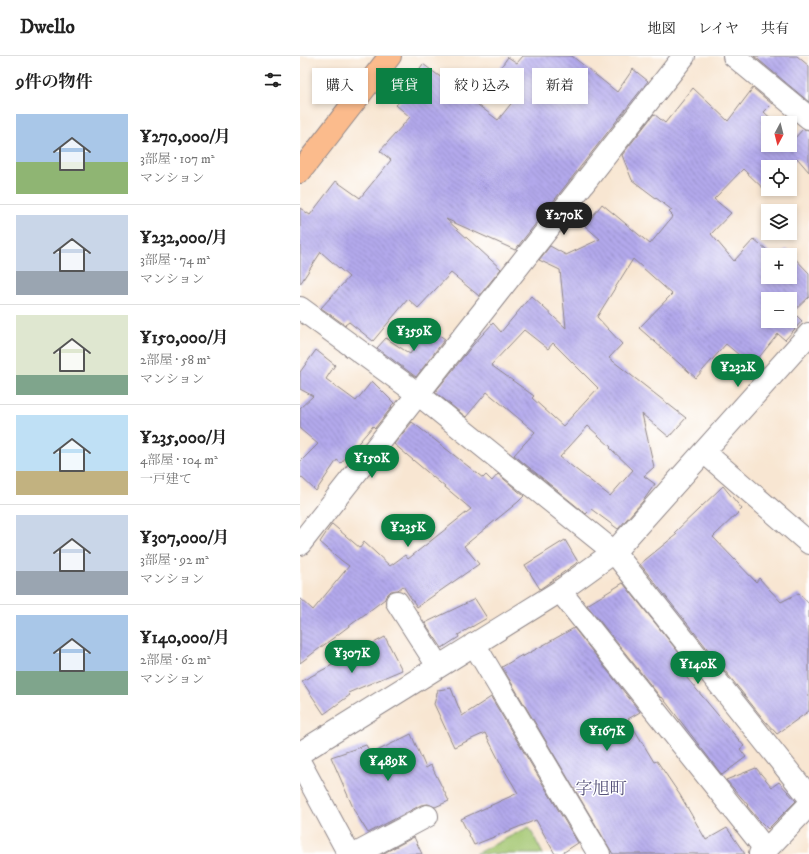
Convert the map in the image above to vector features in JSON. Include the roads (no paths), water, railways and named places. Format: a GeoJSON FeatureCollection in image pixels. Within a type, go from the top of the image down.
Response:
{"type":"FeatureCollection","features":[{"type":"Feature","properties":{"kind":"main road"},"geometry":{"type":"LineString","coordinates":[[300,172],[390,56]]}},
{"type":"Feature","properties":{"kind":"street"},"geometry":{"type":"LineString","coordinates":[[300,544],[684,56]]}},
{"type":"Feature","properties":{"kind":"street"},"geometry":{"type":"LineString","coordinates":[[734,56],[809,118]]}},
{"type":"Feature","properties":{"kind":"street"},"geometry":{"type":"LineString","coordinates":[[300,308],[418,394],[614,552],[809,797]]}},
{"type":"Feature","properties":{"kind":"street"},"geometry":{"type":"LineString","coordinates":[[300,753],[560,591],[614,552],[809,334]]}},
{"type":"Feature","properties":{"kind":"street"},"geometry":{"type":"LineString","coordinates":[[704,452],[809,543]]}},
{"type":"Feature","properties":{"kind":"street"},"geometry":{"type":"LineString","coordinates":[[560,591],[763,852],[809,805]]}},
{"type":"Feature","properties":{"kind":"street"},"geometry":{"type":"LineString","coordinates":[[397,602],[438,666]]}},
{"type":"Feature","properties":{"kind":"street"},"geometry":{"type":"LineString","coordinates":[[474,644],[599,854]]}},
{"type":"Feature","properties":{"kind":"street"},"geometry":{"type":"LineString","coordinates":[[303,776],[349,854]]}},
{"type":"Feature","properties":{"kind":"street"},"geometry":{"type":"LineString","coordinates":[[356,854],[427,816]]}},
{"type":"Feature","properties":{"kind":"district","name":"字旭町"},"geometry":{"type":"Point","coordinates":[601,788]}}]}
